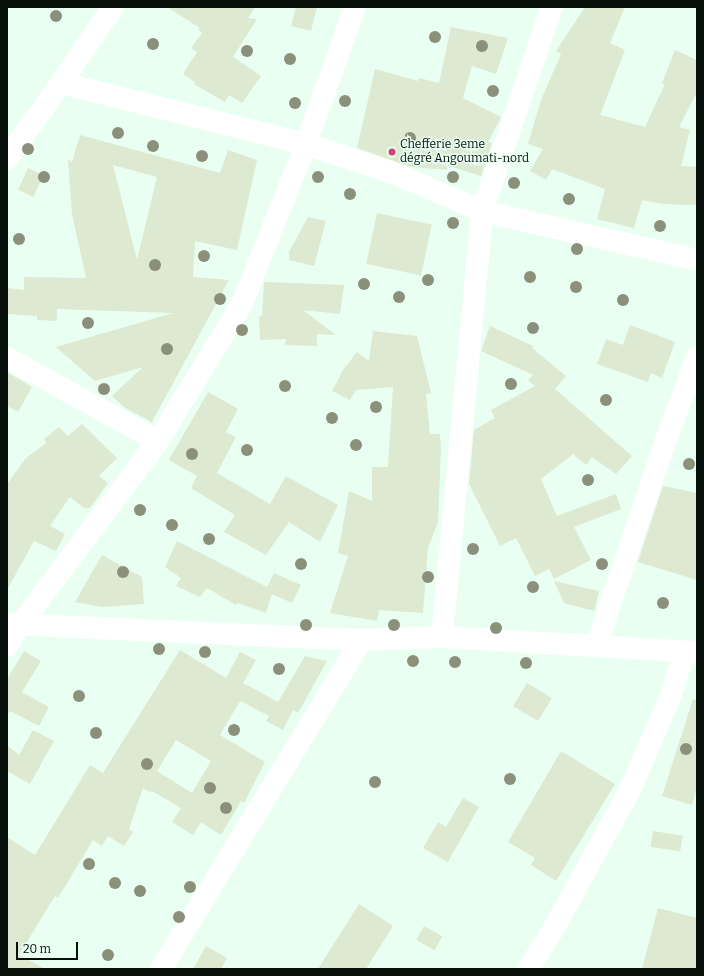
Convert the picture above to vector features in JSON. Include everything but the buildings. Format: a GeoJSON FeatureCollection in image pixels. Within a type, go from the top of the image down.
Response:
{"type":"FeatureCollection","features":[{"type":"Feature","properties":{"kind":"street"},"geometry":{"type":"LineString","coordinates":[[7,159],[113,7]]}},
{"type":"Feature","properties":{"kind":"street"},"geometry":{"type":"LineString","coordinates":[[7,646],[14,624],[158,442],[242,304],[306,144],[355,7]]}},
{"type":"Feature","properties":{"kind":"street"},"geometry":{"type":"LineString","coordinates":[[442,636],[482,211],[552,7]]}},
{"type":"Feature","properties":{"kind":"street"},"geometry":{"type":"LineString","coordinates":[[61,83],[306,144],[396,174],[482,211],[697,260]]}},
{"type":"Feature","properties":{"kind":"street"},"geometry":{"type":"LineString","coordinates":[[596,646],[662,448],[697,356]]}},
{"type":"Feature","properties":{"kind":"street"},"geometry":{"type":"LineString","coordinates":[[7,358],[158,442]]}},
{"type":"Feature","properties":{"kind":"street"},"geometry":{"type":"LineString","coordinates":[[14,624],[362,640],[442,636],[691,652],[631,788],[550,935],[528,969]]}},
{"type":"Feature","properties":{"kind":"street"},"geometry":{"type":"LineString","coordinates":[[161,969],[362,640]]}},
{"type":"Feature","properties":{"kind":"place","name":"Chefferie 3eme dégré Angoumati-nord"},"geometry":{"type":"Point","coordinates":[392,152]}}]}
